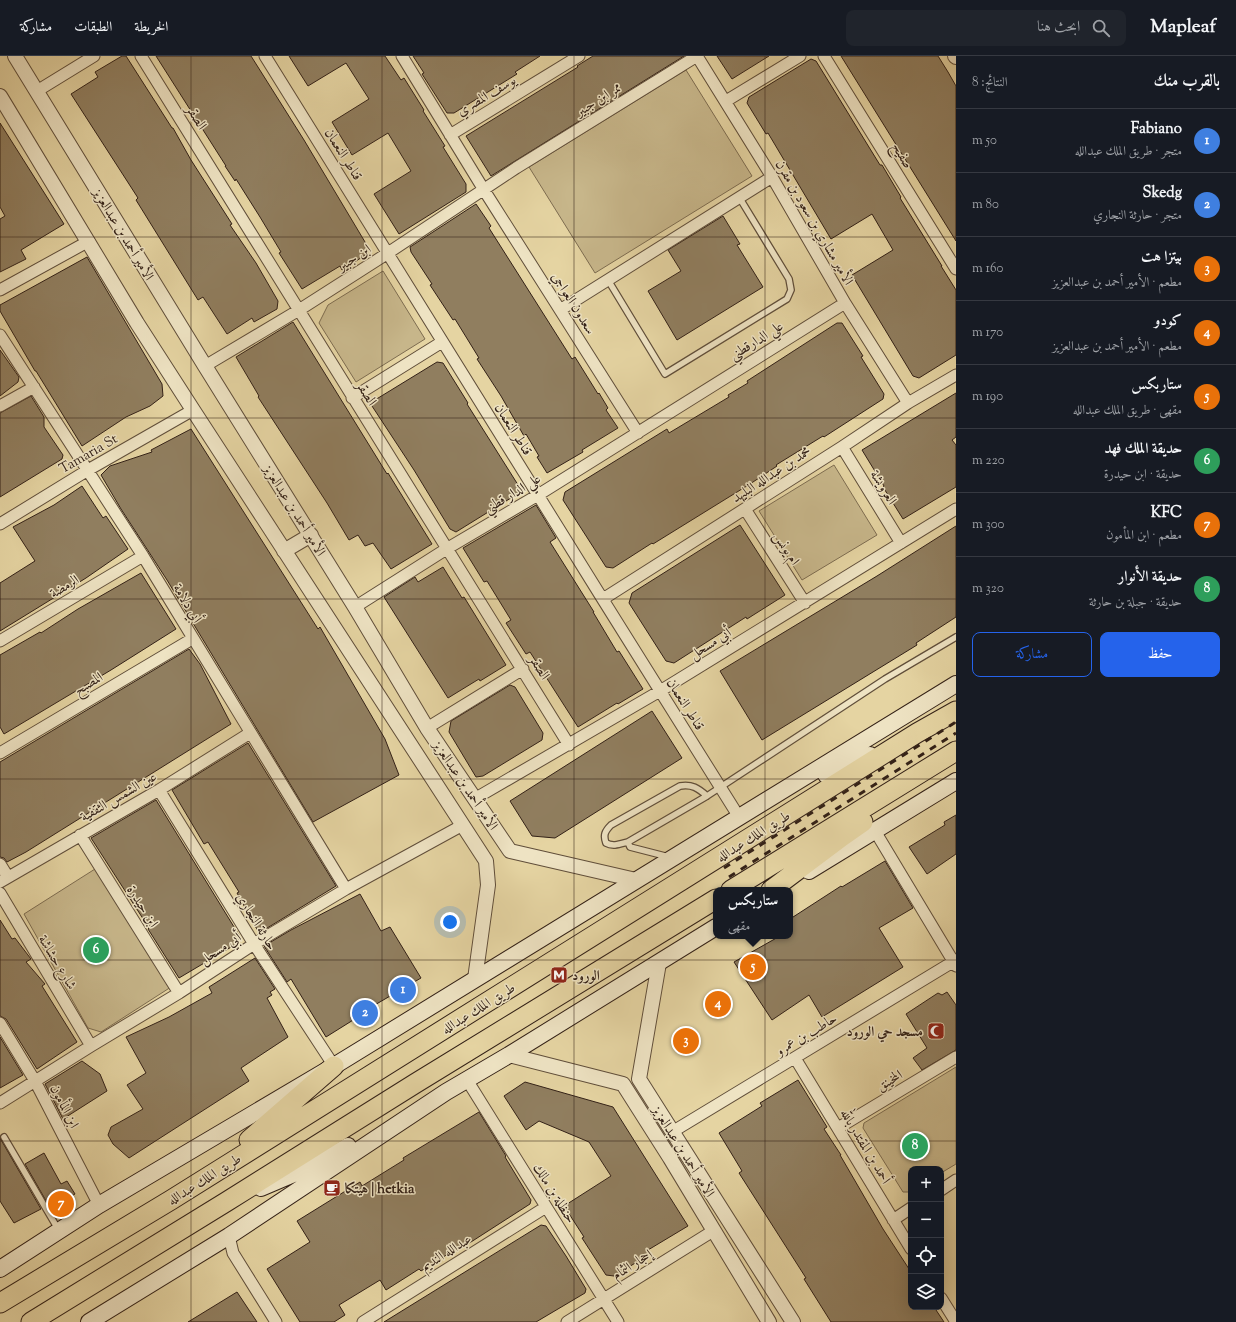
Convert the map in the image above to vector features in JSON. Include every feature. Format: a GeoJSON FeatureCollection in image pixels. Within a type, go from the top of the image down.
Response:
{"type":"FeatureCollection","features":[{"type":"Feature","properties":{"kind":"highway","name":"طريق الملك عبدالله"},"geometry":{"type":"LineString","coordinates":[[0,1304],[171,1200],[917,733],[956,711]]}},
{"type":"Feature","properties":{"kind":"highway"},"geometry":{"type":"LineString","coordinates":[[735,887],[950,754]]}},
{"type":"Feature","properties":{"kind":"highway"},"geometry":{"type":"LineString","coordinates":[[775,887],[843,836],[909,792],[950,754]]}},
{"type":"Feature","properties":{"kind":"highway"},"geometry":{"type":"LineString","coordinates":[[31,1322],[713,901]]}},
{"type":"Feature","properties":{"kind":"highway"},"geometry":{"type":"LineString","coordinates":[[171,1200],[250,1139],[334,1066]]}},
{"type":"Feature","properties":{"kind":"main road"},"geometry":{"type":"LineString","coordinates":[[0,1269],[99,1205],[334,1066],[956,684]]}},
{"type":"Feature","properties":{"kind":"main road"},"geometry":{"type":"LineString","coordinates":[[767,801],[917,733]]}},
{"type":"Feature","properties":{"kind":"main road"},"geometry":{"type":"LineString","coordinates":[[782,887],[956,781]]}},
{"type":"Feature","properties":{"kind":"main road"},"geometry":{"type":"LineString","coordinates":[[226,1202],[308,1168],[446,1092],[509,1055],[713,929]]}},
{"type":"Feature","properties":{"kind":"main road"},"geometry":{"type":"LineString","coordinates":[[89,1322],[229,1236],[446,1092]]}},
{"type":"Feature","properties":{"kind":"street","name":"الأمير أحمد بن عبدالعزيز"},"geometry":{"type":"LineString","coordinates":[[15,56],[205,366],[311,535],[427,728],[476,798],[510,851],[636,880]]}},
{"type":"Feature","properties":{"kind":"street"},"geometry":{"type":"LineString","coordinates":[[37,91],[94,56]]}},
{"type":"Feature","properties":{"kind":"street","name":"الصقر"},"geometry":{"type":"LineString","coordinates":[[141,56],[352,398],[448,548],[569,745]]}},
{"type":"Feature","properties":{"kind":"street","name":"قناطر النعمان"},"geometry":{"type":"LineString","coordinates":[[265,56],[739,817]]}},
{"type":"Feature","properties":{"kind":"street","name":"سعدون العواجي"},"geometry":{"type":"LineString","coordinates":[[402,56],[484,190],[638,433]]}},
{"type":"Feature","properties":{"kind":"street","name":"يوسف المصري"},"geometry":{"type":"LineString","coordinates":[[450,135],[579,56]]}},
{"type":"Feature","properties":{"kind":"street","name":"الأمير مشاري بن سعود بن مقرن"},"geometry":{"type":"LineString","coordinates":[[697,56],[726,101],[845,303],[908,403]]}},
{"type":"Feature","properties":{"kind":"street","name":"ممر ابن جبير"},"geometry":{"type":"LineString","coordinates":[[516,168],[697,56]]}},
{"type":"Feature","properties":{"kind":"street"},"geometry":{"type":"LineString","coordinates":[[726,101],[800,56]]}},
{"type":"Feature","properties":{"kind":"street","name":"صفيح"},"geometry":{"type":"LineString","coordinates":[[824,56],[956,269]]}},
{"type":"Feature","properties":{"kind":"street","name":"الأمير أحمد بن عبدالعزيز"},"geometry":{"type":"LineString","coordinates":[[0,96],[192,410],[486,861],[488,885],[475,979]]}},
{"type":"Feature","properties":{"kind":"street","name":"ابن جبير"},"geometry":{"type":"LineString","coordinates":[[205,366],[299,310],[516,168]]}},
{"type":"Feature","properties":{"kind":"street"},"geometry":{"type":"LineString","coordinates":[[560,310],[739,197],[772,178]]}},
{"type":"Feature","properties":{"kind":"street"},"geometry":{"type":"LineString","coordinates":[[0,290],[89,241]]}},
{"type":"Feature","properties":{"kind":"street","name":"علي الدارقطني"},"geometry":{"type":"LineString","coordinates":[[684,403],[845,303]]}},
{"type":"Feature","properties":{"kind":"street","name":"أبي دلامة"},"geometry":{"type":"LineString","coordinates":[[0,335],[143,556],[346,889]]}},
{"type":"Feature","properties":{"kind":"street"},"geometry":{"type":"LineString","coordinates":[[352,398],[442,342]]}},
{"type":"Feature","properties":{"kind":"street","name":"محمد بن عبدالله البليهد"},"geometry":{"type":"LineString","coordinates":[[603,599],[842,447],[908,403],[956,375]]}},
{"type":"Feature","properties":{"kind":"street"},"geometry":{"type":"LineString","coordinates":[[0,406],[34,387]]}},
{"type":"Feature","properties":{"kind":"street","name":"علي الدار قطني"},"geometry":{"type":"LineString","coordinates":[[355,607],[448,548],[538,495],[638,433],[684,403]]}},
{"type":"Feature","properties":{"kind":"street","name":"Tamaria St"},"geometry":{"type":"LineString","coordinates":[[0,524],[88,470],[192,410]]}},
{"type":"Feature","properties":{"kind":"street","name":"العرويشة"},"geometry":{"type":"LineString","coordinates":[[842,447],[901,543]]}},
{"type":"Feature","properties":{"kind":"street","name":"ام يونس"},"geometry":{"type":"LineString","coordinates":[[745,509],[805,602]]}},
{"type":"Feature","properties":{"kind":"street","name":"أبي مسحل"},"geometry":{"type":"LineString","coordinates":[[476,798],[660,691],[956,509]]}},
{"type":"Feature","properties":{"kind":"street"},"geometry":{"type":"LineString","coordinates":[[284,551],[311,535]]}},
{"type":"Feature","properties":{"kind":"street","name":"الرمضة"},"geometry":{"type":"LineString","coordinates":[[0,641],[143,556]]}},
{"type":"Feature","properties":{"kind":"street","name":"المصبح"},"geometry":{"type":"LineString","coordinates":[[1,750],[192,638]]}},
{"type":"Feature","properties":{"kind":"street"},"geometry":{"type":"LineString","coordinates":[[427,728],[523,669]]}},
{"type":"Feature","properties":{"kind":"street","name":"عين الشمس الثقفية"},"geometry":{"type":"LineString","coordinates":[[4,880],[159,790],[250,733]]}},
{"type":"Feature","properties":{"kind":"street","name":"حارثة النجاري"},"geometry":{"type":"LineString","coordinates":[[159,790],[254,944],[334,1066]]}},
{"type":"Feature","properties":{"kind":"street","name":"أبي مسحل"},"geometry":{"type":"LineString","coordinates":[[0,1103],[179,993],[254,944],[346,889],[462,826]]}},
{"type":"Feature","properties":{"kind":"street"},"geometry":{"type":"LineString","coordinates":[[875,831],[955,962]]}},
{"type":"Feature","properties":{"kind":"street","name":"ابن حيدرة"},"geometry":{"type":"LineString","coordinates":[[80,835],[179,993]]}},
{"type":"Feature","properties":{"kind":"street"},"geometry":{"type":"LineString","coordinates":[[0,864],[4,880]]}},
{"type":"Feature","properties":{"kind":"street","name":"شارع حشاشة"},"geometry":{"type":"LineString","coordinates":[[0,893],[91,1046]]}},
{"type":"Feature","properties":{"kind":"street","name":"حاطب بن عمرو"},"geometry":{"type":"LineString","coordinates":[[672,1132],[955,962]]}},
{"type":"Feature","properties":{"kind":"street","name":"الأمير أحمد بن عبدالعزيز"},"geometry":{"type":"LineString","coordinates":[[659,963],[639,1079],[793,1322]]}},
{"type":"Feature","properties":{"kind":"street","name":"ابن المأمون"},"geometry":{"type":"LineString","coordinates":[[0,1023],[35,1081],[99,1205]]}},
{"type":"Feature","properties":{"kind":"street","name":"الأمير أحمد بن عبدالعزيز"},"geometry":{"type":"LineString","coordinates":[[509,1055],[623,1084],[670,1158],[768,1322]]}},
{"type":"Feature","properties":{"kind":"street","name":"المخينق"},"geometry":{"type":"LineString","coordinates":[[838,1128],[956,1057]]}},
{"type":"Feature","properties":{"kind":"street","name":"أحمد بن المقتدر بالله"},"geometry":{"type":"LineString","coordinates":[[795,1058],[908,1244]]}},
{"type":"Feature","properties":{"kind":"street","name":"حنظلة بن مالك"},"geometry":{"type":"LineString","coordinates":[[467,1080],[618,1322]]}},
{"type":"Feature","properties":{"kind":"street"},"geometry":{"type":"LineString","coordinates":[[944,1188],[956,1180]]}},
{"type":"Feature","properties":{"kind":"street","name":"عبدالله النديم"},"geometry":{"type":"LineString","coordinates":[[363,1322],[546,1207]]}},
{"type":"Feature","properties":{"kind":"street"},"geometry":{"type":"LineString","coordinates":[[893,1220],[908,1210]]}},
{"type":"Feature","properties":{"kind":"street","name":"إحجار الثمام"},"geometry":{"type":"LineString","coordinates":[[567,1322],[713,1232]]}},
{"type":"Feature","properties":{"kind":"street"},"geometry":{"type":"LineString","coordinates":[[229,1236],[233,1253],[276,1322]]}},
{"type":"Feature","properties":{"kind":"street"},"geometry":{"type":"LineString","coordinates":[[944,1303],[956,1322]]}},
{"type":"Feature","properties":{"kind":"lane"},"geometry":{"type":"LineString","coordinates":[[608,280],[665,374],[786,299],[791,290],[789,279],[739,197]]}},
{"type":"Feature","properties":{"kind":"lane"},"geometry":{"type":"LineString","coordinates":[[707,796],[694,786],[688,784],[680,786],[611,825],[605,831],[604,839],[608,844],[617,845],[628,842],[707,796],[885,679],[956,637]]}},
{"type":"Feature","properties":{"kind":"lane"},"geometry":{"type":"LineString","coordinates":[[628,842],[630,847],[672,858]]}},
{"type":"Feature","properties":{"kind":"lane"},"geometry":{"type":"LineString","coordinates":[[4,1137],[60,1231]]}},
{"type":"Feature","properties":{"kind":"shaded area"},"geometry":{"type":"Polygon","coordinates":[[[686,70],[752,176],[595,273],[529,167],[686,70]]]}},
{"type":"Feature","properties":{"kind":"shaded area"},"geometry":{"type":"Polygon","coordinates":[[[383,271],[425,339],[356,382],[319,323],[328,305],[383,271]]]}},
{"type":"Feature","properties":{"kind":"shaded area"},"geometry":{"type":"Polygon","coordinates":[[[834,465],[877,535],[802,580],[759,511],[834,465]]]}},
{"type":"Feature","properties":{"kind":"shaded area"},"geometry":{"type":"Polygon","coordinates":[[[95,869],[171,987],[101,1032],[88,1028],[24,914],[95,869]]]}},
{"type":"Feature","properties":{"kind":"shaded area"},"geometry":{"type":"Polygon","coordinates":[[[956,1067],[956,1164],[944,1171],[944,1166],[908,1166],[908,1192],[903,1192],[863,1128],[864,1123],[956,1067]]]}},
{"type":"Feature","properties":{"kind":"building"},"geometry":{"type":"Polygon","coordinates":[[[122,56],[126,56],[173,128],[191,160],[232,224],[230,225],[256,263],[278,301],[277,309],[254,322],[252,318],[227,334],[203,297],[198,300],[136,200],[138,198],[71,94],[98,77],[95,72],[122,56]]]}},
{"type":"Feature","properties":{"kind":"building"},"geometry":{"type":"Polygon","coordinates":[[[156,56],[251,56],[304,140],[368,247],[367,254],[342,270],[340,266],[302,289],[279,253],[281,252],[260,217],[236,179],[235,181],[225,166],[156,56]]]}},
{"type":"Feature","properties":{"kind":"building"},"geometry":{"type":"Polygon","coordinates":[[[289,56],[385,56],[401,80],[404,78],[424,110],[423,111],[445,146],[443,147],[466,184],[466,192],[399,234],[374,194],[411,171],[388,133],[352,155],[332,122],[369,99],[346,63],[308,86],[289,56]]]}},
{"type":"Feature","properties":{"kind":"building"},"geometry":{"type":"Polygon","coordinates":[[[413,56],[540,56],[515,72],[517,74],[454,113],[447,113],[422,74],[424,73],[413,56]]]}},
{"type":"Feature","properties":{"kind":"building"},"geometry":{"type":"Polygon","coordinates":[[[593,56],[684,56],[491,176],[466,136],[578,67],[577,66],[593,56]]]}},
{"type":"Feature","properties":{"kind":"building"},"geometry":{"type":"Polygon","coordinates":[[[717,56],[769,56],[732,79],[717,56]]]}},
{"type":"Feature","properties":{"kind":"building"},"geometry":{"type":"Polygon","coordinates":[[[841,56],[938,56],[948,72],[956,86],[956,241],[841,56]]]}},
{"type":"Feature","properties":{"kind":"building"},"geometry":{"type":"Polygon","coordinates":[[[811,59],[816,61],[880,165],[882,165],[901,197],[900,198],[956,290],[956,355],[919,378],[913,376],[852,275],[893,250],[872,214],[831,239],[768,133],[766,134],[747,103],[749,97],[811,59]]]}},
{"type":"Feature","properties":{"kind":"building"},"geometry":{"type":"Polygon","coordinates":[[[0,123],[64,224],[21,250],[26,259],[0,272],[0,219],[5,216],[0,207],[0,123]]]}},
{"type":"Feature","properties":{"kind":"building"},"geometry":{"type":"Polygon","coordinates":[[[476,204],[491,226],[489,228],[572,359],[575,357],[598,394],[599,393],[608,408],[606,410],[618,428],[582,450],[583,452],[547,473],[537,457],[539,456],[526,434],[524,436],[501,396],[477,359],[479,358],[455,319],[453,320],[430,285],[432,284],[411,252],[410,247],[476,204]]]}},
{"type":"Feature","properties":{"kind":"building"},"geometry":{"type":"Polygon","coordinates":[[[723,216],[740,244],[737,245],[763,287],[677,340],[648,291],[681,271],[668,250],[723,216]]]}},
{"type":"Feature","properties":{"kind":"building"},"geometry":{"type":"Polygon","coordinates":[[[87,257],[162,384],[163,396],[150,406],[126,417],[82,446],[35,371],[0,311],[0,305],[87,257]]]}},
{"type":"Feature","properties":{"kind":"building"},"geometry":{"type":"Polygon","coordinates":[[[293,322],[432,544],[391,569],[373,543],[365,546],[358,535],[349,540],[327,503],[258,397],[259,396],[236,357],[293,322]]]}},
{"type":"Feature","properties":{"kind":"building"},"geometry":{"type":"Polygon","coordinates":[[[837,323],[842,323],[863,356],[861,357],[884,394],[883,399],[824,437],[823,436],[776,465],[777,466],[750,484],[653,544],[652,543],[613,568],[606,567],[563,500],[565,492],[667,429],[669,433],[729,397],[728,395],[748,383],[747,381],[837,323]]]}},
{"type":"Feature","properties":{"kind":"building"},"geometry":{"type":"Polygon","coordinates":[[[0,350],[19,377],[18,382],[0,396],[0,350]]]}},
{"type":"Feature","properties":{"kind":"building"},"geometry":{"type":"Polygon","coordinates":[[[437,362],[443,363],[520,488],[519,493],[456,532],[450,529],[414,470],[370,403],[437,362]]]}},
{"type":"Feature","properties":{"kind":"building"},"geometry":{"type":"Polygon","coordinates":[[[956,393],[956,437],[952,440],[956,445],[956,487],[903,519],[862,450],[956,393]]]}},
{"type":"Feature","properties":{"kind":"building"},"geometry":{"type":"Polygon","coordinates":[[[31,396],[44,417],[44,427],[63,455],[62,459],[0,497],[0,413],[31,396]]]}},
{"type":"Feature","properties":{"kind":"building"},"geometry":{"type":"Polygon","coordinates":[[[191,429],[318,629],[320,627],[385,739],[399,775],[313,822],[167,580],[101,475],[110,466],[152,452],[151,450],[191,429]]]}},
{"type":"Feature","properties":{"kind":"building"},"geometry":{"type":"Polygon","coordinates":[[[82,486],[103,518],[106,516],[128,549],[86,578],[0,631],[0,583],[35,561],[13,527],[54,505],[82,486]]]}},
{"type":"Feature","properties":{"kind":"building"},"geometry":{"type":"Polygon","coordinates":[[[536,505],[556,538],[550,542],[617,652],[619,651],[643,689],[578,727],[530,652],[526,654],[506,623],[511,620],[487,581],[484,582],[463,548],[536,505]]]}},
{"type":"Feature","properties":{"kind":"building"},"geometry":{"type":"Polygon","coordinates":[[[740,525],[785,595],[747,619],[746,617],[674,663],[666,661],[629,603],[632,593],[740,525]]]}},
{"type":"Feature","properties":{"kind":"building"},"geometry":{"type":"Polygon","coordinates":[[[956,526],[956,617],[916,643],[917,645],[762,740],[720,671],[877,576],[956,526]]]}},
{"type":"Feature","properties":{"kind":"building"},"geometry":{"type":"Polygon","coordinates":[[[443,567],[462,598],[464,597],[506,665],[448,698],[384,597],[415,577],[418,582],[443,567]]]}},
{"type":"Feature","properties":{"kind":"building"},"geometry":{"type":"Polygon","coordinates":[[[141,573],[176,629],[4,734],[0,727],[0,655],[40,632],[41,633],[78,609],[141,573]]]}},
{"type":"Feature","properties":{"kind":"building"},"geometry":{"type":"Polygon","coordinates":[[[189,649],[200,664],[231,724],[26,852],[7,862],[4,858],[0,857],[0,762],[189,649]]]}},
{"type":"Feature","properties":{"kind":"building"},"geometry":{"type":"Polygon","coordinates":[[[510,685],[515,687],[543,733],[542,740],[483,776],[476,777],[449,732],[451,721],[510,685]]]}},
{"type":"Feature","properties":{"kind":"building"},"geometry":{"type":"Polygon","coordinates":[[[652,711],[682,758],[555,838],[532,836],[510,801],[652,711]]]}},
{"type":"Feature","properties":{"kind":"building"},"geometry":{"type":"Polygon","coordinates":[[[248,743],[336,886],[259,933],[237,893],[239,892],[208,842],[204,844],[172,790],[248,743]]]}},
{"type":"Feature","properties":{"kind":"building"},"geometry":{"type":"Polygon","coordinates":[[[156,800],[239,935],[238,943],[179,978],[148,929],[149,928],[91,838],[156,800]]]}},
{"type":"Feature","properties":{"kind":"building"},"geometry":{"type":"Polygon","coordinates":[[[956,815],[956,854],[927,874],[909,847],[945,825],[944,822],[956,815]]]}},
{"type":"Feature","properties":{"kind":"building"},"geometry":{"type":"Polygon","coordinates":[[[885,861],[913,908],[879,928],[903,967],[822,1017],[809,995],[772,1020],[734,962],[775,939],[793,939],[793,917],[841,886],[842,887],[885,861]]]}},
{"type":"Feature","properties":{"kind":"building"},"geometry":{"type":"Polygon","coordinates":[[[360,894],[381,931],[390,927],[421,978],[373,1006],[374,1007],[326,1037],[291,979],[287,982],[264,946],[291,930],[360,894]]]}},
{"type":"Feature","properties":{"kind":"building"},"geometry":{"type":"Polygon","coordinates":[[[0,920],[12,939],[15,938],[31,959],[26,962],[45,984],[42,986],[77,1042],[37,1069],[6,1019],[0,1016],[0,920]]]}},
{"type":"Feature","properties":{"kind":"building"},"geometry":{"type":"Polygon","coordinates":[[[255,958],[275,989],[270,992],[272,995],[267,998],[288,1037],[241,1068],[249,1081],[129,1158],[113,1144],[108,1135],[111,1127],[143,1109],[127,1085],[146,1073],[126,1037],[169,1017],[212,993],[209,987],[255,958]]]}},
{"type":"Feature","properties":{"kind":"building","name":"مسجد حي الورود"},"geometry":{"type":"Polygon","coordinates":[[[947,992],[956,1005],[956,1050],[922,1070],[913,1058],[927,1048],[906,1014],[938,993],[942,995],[947,992]]]}},
{"type":"Feature","properties":{"kind":"building"},"geometry":{"type":"Polygon","coordinates":[[[0,1037],[23,1075],[0,1088],[0,1037]]]}},
{"type":"Feature","properties":{"kind":"building"},"geometry":{"type":"Polygon","coordinates":[[[82,1061],[100,1074],[107,1091],[63,1119],[45,1084],[82,1061]]]}},
{"type":"Feature","properties":{"kind":"building"},"geometry":{"type":"Polygon","coordinates":[[[798,1080],[827,1127],[824,1129],[841,1155],[883,1229],[908,1267],[908,1310],[936,1310],[944,1322],[831,1322],[804,1279],[806,1278],[739,1173],[742,1171],[719,1133],[762,1106],[760,1103],[798,1080]]]}},
{"type":"Feature","properties":{"kind":"building"},"geometry":{"type":"Polygon","coordinates":[[[525,1082],[613,1107],[688,1226],[648,1250],[650,1254],[614,1276],[606,1275],[582,1238],[584,1237],[564,1206],[611,1176],[589,1142],[539,1121],[526,1130],[504,1096],[525,1082]]]}},
{"type":"Feature","properties":{"kind":"building"},"geometry":{"type":"Polygon","coordinates":[[[479,1112],[531,1200],[530,1204],[457,1251],[456,1249],[421,1271],[419,1269],[386,1290],[380,1280],[339,1305],[345,1315],[334,1322],[300,1322],[267,1269],[310,1242],[297,1221],[360,1182],[362,1186],[404,1160],[403,1158],[479,1112]]]}},
{"type":"Feature","properties":{"kind":"building"},"geometry":{"type":"Polygon","coordinates":[[[0,1138],[41,1209],[14,1223],[0,1201],[0,1138]]]}},
{"type":"Feature","properties":{"kind":"building"},"geometry":{"type":"Polygon","coordinates":[[[44,1153],[61,1184],[67,1181],[75,1194],[49,1206],[25,1164],[44,1153]]]}},
{"type":"Feature","properties":{"kind":"building"},"geometry":{"type":"Polygon","coordinates":[[[541,1225],[546,1226],[566,1256],[586,1289],[585,1293],[536,1322],[384,1322],[541,1225]]]}},
{"type":"Feature","properties":{"kind":"building"},"geometry":{"type":"Polygon","coordinates":[[[237,1292],[257,1322],[188,1322],[237,1292]]]}},
{"type":"Feature","properties":{"kind":"railway"},"geometry":{"type":"LineString","coordinates":[[724,868],[956,722]]}},
{"type":"Feature","properties":{"kind":"railway"},"geometry":{"type":"LineString","coordinates":[[729,877],[956,733]]}},
{"type":"Feature","properties":{"kind":"place","name":"حديقة الملك فهد"},"geometry":{"type":"Point","coordinates":[96,950]}},
{"type":"Feature","properties":{"kind":"place","name":"ستاربكس"},"geometry":{"type":"Point","coordinates":[753,967]}},
{"type":"Feature","properties":{"kind":"place","name":"الورود"},"geometry":{"type":"Point","coordinates":[559,975]}},
{"type":"Feature","properties":{"kind":"place","name":"Fabiano"},"geometry":{"type":"Point","coordinates":[403,990]}},
{"type":"Feature","properties":{"kind":"place","name":"كودو"},"geometry":{"type":"Point","coordinates":[718,1004]}},
{"type":"Feature","properties":{"kind":"place","name":"Skedg"},"geometry":{"type":"Point","coordinates":[365,1013]}},
{"type":"Feature","properties":{"kind":"place","name":"مسجد حي الورود"},"geometry":{"type":"Point","coordinates":[936,1031]}},
{"type":"Feature","properties":{"kind":"place","name":"بيتزا هت"},"geometry":{"type":"Point","coordinates":[686,1041]}},
{"type":"Feature","properties":{"kind":"place","name":"حديقة الأنوار"},"geometry":{"type":"Point","coordinates":[915,1146]}},
{"type":"Feature","properties":{"kind":"place","name":"هيتكا | hetkia"},"geometry":{"type":"Point","coordinates":[332,1188]}},
{"type":"Feature","properties":{"kind":"place","name":"KFC"},"geometry":{"type":"Point","coordinates":[61,1204]}}]}
